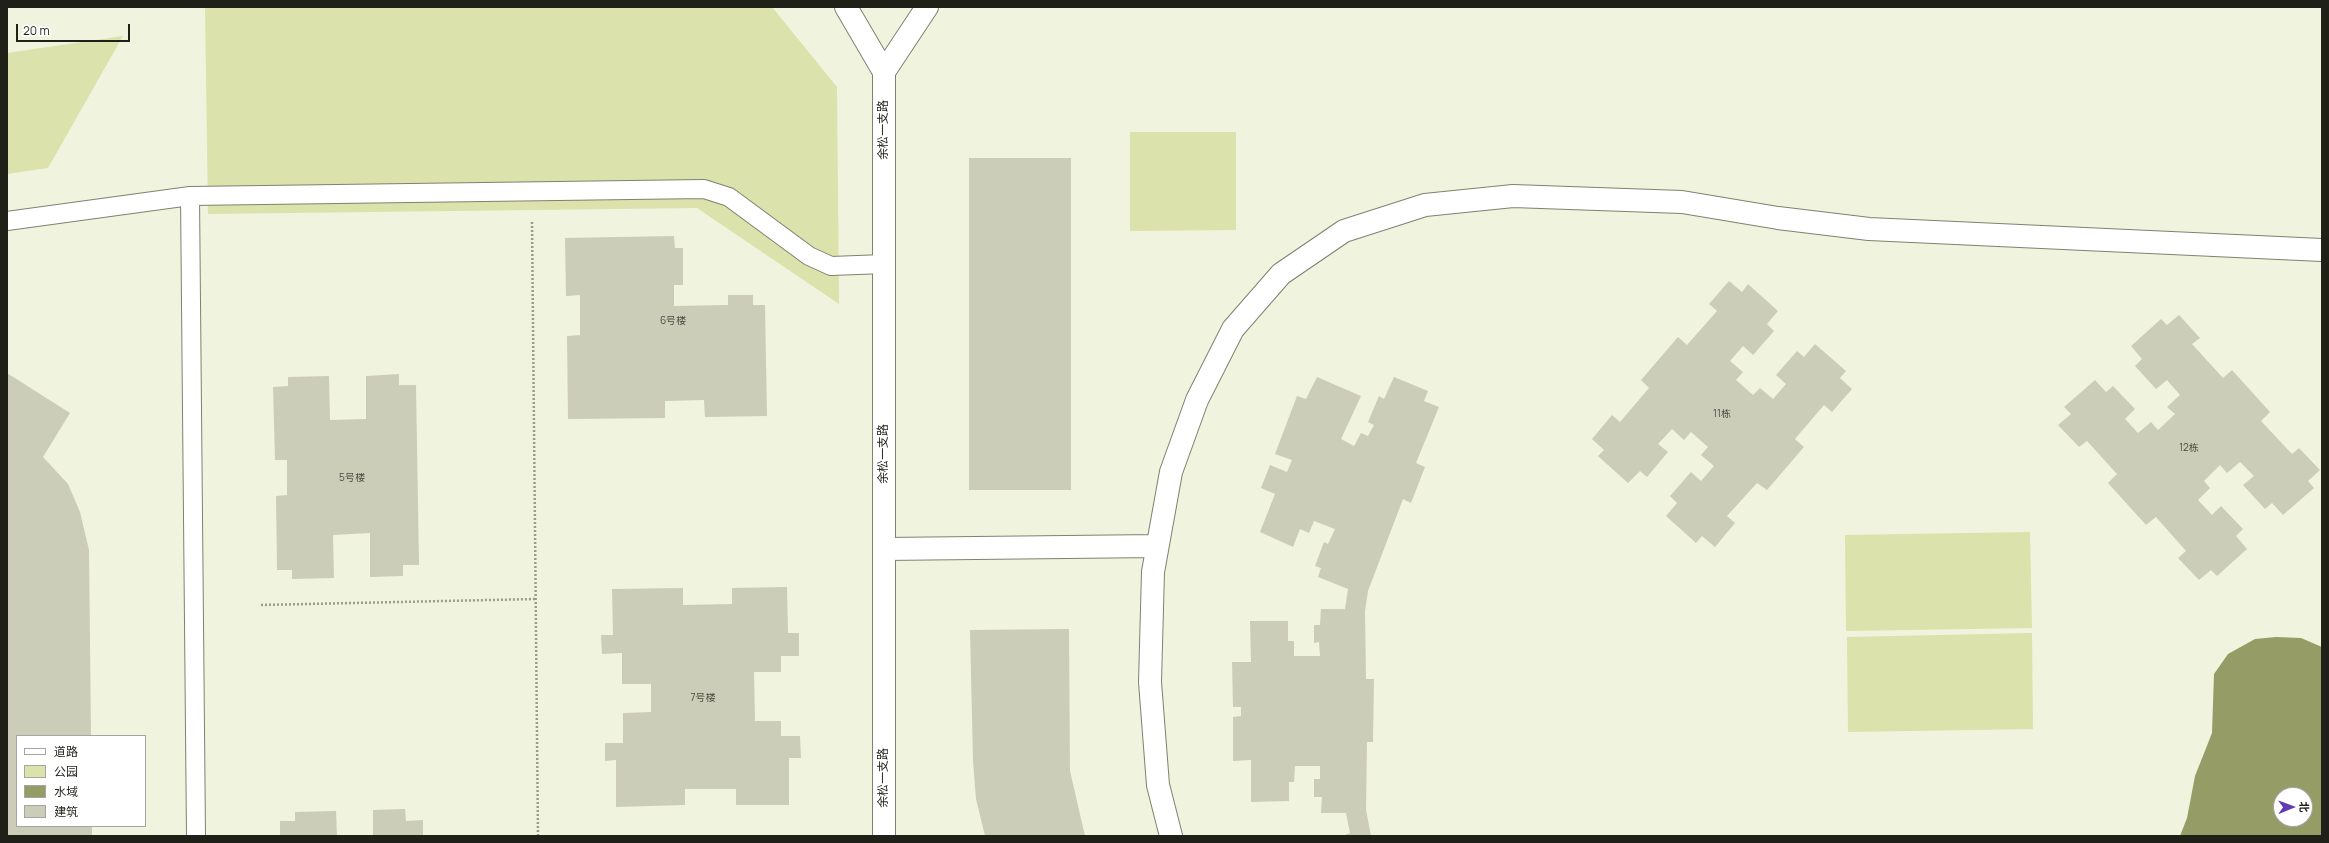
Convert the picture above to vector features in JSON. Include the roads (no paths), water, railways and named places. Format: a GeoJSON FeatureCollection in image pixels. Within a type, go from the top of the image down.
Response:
{"type":"FeatureCollection","features":[{"type":"Feature","properties":{"kind":"street"},"geometry":{"type":"LineString","coordinates":[[846,7],[884,72],[928,7]]}},
{"type":"Feature","properties":{"kind":"street","name":"余松一支路"},"geometry":{"type":"LineString","coordinates":[[884,72],[884,836]]}},
{"type":"Feature","properties":{"kind":"street"},"geometry":{"type":"LineString","coordinates":[[1171,836],[1158,785],[1150,682],[1153,572],[1171,472],[1197,400],[1233,328],[1281,274],[1344,231],[1425,205],[1513,196],[1682,202],[1778,218],[1869,229],[2322,250]]}},
{"type":"Feature","properties":{"kind":"street"},"geometry":{"type":"LineString","coordinates":[[884,549],[1157,546]]}},
{"type":"Feature","properties":{"kind":"lane"},"geometry":{"type":"LineString","coordinates":[[7,221],[190,196],[704,189],[729,197],[809,256],[831,266],[884,264]]}},
{"type":"Feature","properties":{"kind":"lane"},"geometry":{"type":"LineString","coordinates":[[190,196],[196,836]]}},
{"type":"Feature","properties":{"kind":"water"},"geometry":{"type":"Polygon","coordinates":[[[2276,637],[2301,638],[2322,647],[2322,836],[2180,836],[2187,818],[2195,776],[2212,733],[2214,674],[2228,654],[2255,639],[2276,637]]]}}]}
